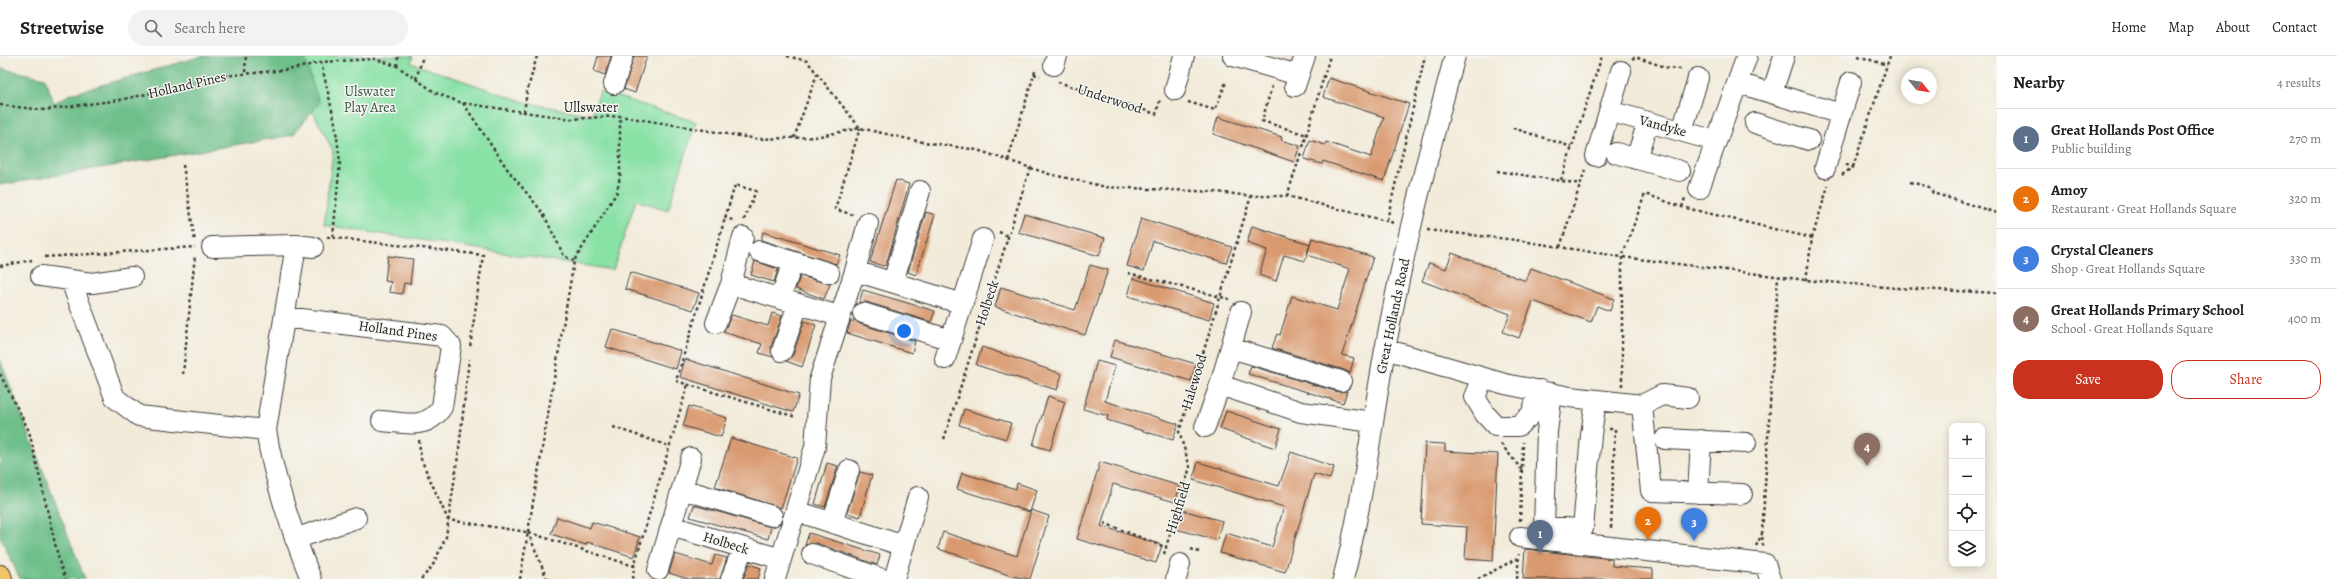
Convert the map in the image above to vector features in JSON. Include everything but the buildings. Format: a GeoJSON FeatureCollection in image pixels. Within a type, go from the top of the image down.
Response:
{"type":"FeatureCollection","features":[{"type":"Feature","properties":{"kind":"street"},"geometry":{"type":"LineString","coordinates":[[614,84],[623,56]]}},
{"type":"Feature","properties":{"kind":"street"},"geometry":{"type":"LineString","coordinates":[[1175,95],[1184,56]]}},
{"type":"Feature","properties":{"kind":"street"},"geometry":{"type":"LineString","coordinates":[[1233,56],[1278,69],[1297,80],[1304,56]]}},
{"type":"Feature","properties":{"kind":"street","name":"Great Hollands Road"},"geometry":{"type":"LineString","coordinates":[[1343,579],[1356,519],[1385,349],[1426,164],[1455,56]]}},
{"type":"Feature","properties":{"kind":"street"},"geometry":{"type":"LineString","coordinates":[[1699,189],[1747,56]]}},
{"type":"Feature","properties":{"kind":"street"},"geometry":{"type":"LineString","coordinates":[[1772,94],[1784,56]]}},
{"type":"Feature","properties":{"kind":"street"},"geometry":{"type":"LineString","coordinates":[[1596,156],[1620,71]]}},
{"type":"Feature","properties":{"kind":"street"},"geometry":{"type":"LineString","coordinates":[[1682,131],[1698,78]]}},
{"type":"Feature","properties":{"kind":"street"},"geometry":{"type":"LineString","coordinates":[[1827,176],[1851,82]]}},
{"type":"Feature","properties":{"kind":"street"},"geometry":{"type":"LineString","coordinates":[[1738,83],[1842,114]]}},
{"type":"Feature","properties":{"kind":"street"},"geometry":{"type":"LineString","coordinates":[[1754,123],[1801,137],[1803,103]]}},
{"type":"Feature","properties":{"kind":"street","name":"Vandyke"},"geometry":{"type":"LineString","coordinates":[[1609,111],[1716,141]]}},
{"type":"Feature","properties":{"kind":"street"},"geometry":{"type":"LineString","coordinates":[[1636,159],[1648,122]]}},
{"type":"Feature","properties":{"kind":"street"},"geometry":{"type":"LineString","coordinates":[[1616,153],[1680,171]]}},
{"type":"Feature","properties":{"kind":"street"},"geometry":{"type":"LineString","coordinates":[[893,282],[920,191]]}},
{"type":"Feature","properties":{"kind":"street"},"geometry":{"type":"LineString","coordinates":[[775,579],[815,447],[820,378],[855,270],[868,223]]}},
{"type":"Feature","properties":{"kind":"street"},"geometry":{"type":"LineString","coordinates":[[716,323],[731,284],[743,237]]}},
{"type":"Feature","properties":{"kind":"street","name":"Holbeck"},"geometry":{"type":"LineString","coordinates":[[945,360],[983,239]]}},
{"type":"Feature","properties":{"kind":"street"},"geometry":{"type":"LineString","coordinates":[[204,247],[310,243],[285,317],[266,430],[270,453],[295,540],[310,579]]}},
{"type":"Feature","properties":{"kind":"street"},"geometry":{"type":"LineString","coordinates":[[759,252],[829,273]]}},
{"type":"Feature","properties":{"kind":"street"},"geometry":{"type":"LineString","coordinates":[[782,351],[793,262]]}},
{"type":"Feature","properties":{"kind":"street","name":"Holbeck"},"geometry":{"type":"LineString","coordinates":[[855,270],[963,304]]}},
{"type":"Feature","properties":{"kind":"street"},"geometry":{"type":"LineString","coordinates":[[41,276],[92,283],[132,277]]}},
{"type":"Feature","properties":{"kind":"street"},"geometry":{"type":"LineString","coordinates":[[71,281],[116,398],[139,416],[266,430]]}},
{"type":"Feature","properties":{"kind":"street"},"geometry":{"type":"LineString","coordinates":[[731,284],[839,316]]}},
{"type":"Feature","properties":{"kind":"street","name":"Halewood"},"geometry":{"type":"LineString","coordinates":[[1205,427],[1220,385],[1241,312]]}},
{"type":"Feature","properties":{"kind":"street"},"geometry":{"type":"LineString","coordinates":[[863,313],[951,340]]}},
{"type":"Feature","properties":{"kind":"street","name":"Holland Pines"},"geometry":{"type":"LineString","coordinates":[[285,317],[442,336],[451,346],[442,407],[432,418],[417,425]]}},
{"type":"Feature","properties":{"kind":"street"},"geometry":{"type":"LineString","coordinates":[[1231,348],[1341,381]]}},
{"type":"Feature","properties":{"kind":"street"},"geometry":{"type":"LineString","coordinates":[[1385,349],[1505,384],[1546,392],[1596,400],[1642,405],[1662,395],[1688,398]]}},
{"type":"Feature","properties":{"kind":"street"},"geometry":{"type":"LineString","coordinates":[[1483,378],[1475,397],[1496,426],[1518,426],[1531,414],[1546,392]]}},
{"type":"Feature","properties":{"kind":"street","name":"Halewood"},"geometry":{"type":"LineString","coordinates":[[1220,385],[1301,412],[1372,422]]}},
{"type":"Feature","properties":{"kind":"street"},"geometry":{"type":"LineString","coordinates":[[1546,392],[1547,432],[1544,527],[1583,529],[1591,435],[1596,400]]}},
{"type":"Feature","properties":{"kind":"street"},"geometry":{"type":"LineString","coordinates":[[1642,405],[1651,491],[1742,494]]}},
{"type":"Feature","properties":{"kind":"street"},"geometry":{"type":"LineString","coordinates":[[382,421],[417,425]]}},
{"type":"Feature","properties":{"kind":"street"},"geometry":{"type":"LineString","coordinates":[[1665,439],[1746,443]]}},
{"type":"Feature","properties":{"kind":"street"},"geometry":{"type":"LineString","coordinates":[[1698,492],[1701,440]]}},
{"type":"Feature","properties":{"kind":"street"},"geometry":{"type":"LineString","coordinates":[[658,570],[691,458]]}},
{"type":"Feature","properties":{"kind":"street"},"geometry":{"type":"LineString","coordinates":[[832,523],[849,470]]}},
{"type":"Feature","properties":{"kind":"street"},"geometry":{"type":"LineString","coordinates":[[682,489],[772,516]]}},
{"type":"Feature","properties":{"kind":"street"},"geometry":{"type":"LineString","coordinates":[[894,579],[918,497]]}},
{"type":"Feature","properties":{"kind":"street"},"geometry":{"type":"LineString","coordinates":[[796,511],[904,546]]}},
{"type":"Feature","properties":{"kind":"street"},"geometry":{"type":"LineString","coordinates":[[295,540],[356,518]]}},
{"type":"Feature","properties":{"kind":"street","name":"Holbeck"},"geometry":{"type":"LineString","coordinates":[[671,526],[781,559]]}},
{"type":"Feature","properties":{"kind":"street"},"geometry":{"type":"LineString","coordinates":[[1520,537],[1611,546],[1758,571]]}},
{"type":"Feature","properties":{"kind":"street"},"geometry":{"type":"LineString","coordinates":[[731,579],[743,548]]}},
{"type":"Feature","properties":{"kind":"street"},"geometry":{"type":"LineString","coordinates":[[812,554],[882,579]]}},
{"type":"Feature","properties":{"kind":"path"},"geometry":{"type":"LineString","coordinates":[[245,72],[246,56]]}},
{"type":"Feature","properties":{"kind":"path"},"geometry":{"type":"LineString","coordinates":[[397,66],[398,56]]}},
{"type":"Feature","properties":{"kind":"path"},"geometry":{"type":"LineString","coordinates":[[416,80],[423,56]]}},
{"type":"Feature","properties":{"kind":"path"},"geometry":{"type":"LineString","coordinates":[[524,112],[527,92],[537,56]]}},
{"type":"Feature","properties":{"kind":"path"},"geometry":{"type":"LineString","coordinates":[[787,56],[807,61],[860,128],[917,141],[977,150],[1030,168],[1106,187],[1217,192],[1251,196],[1287,196],[1387,220],[1397,224]]}},
{"type":"Feature","properties":{"kind":"path"},"geometry":{"type":"LineString","coordinates":[[807,61],[809,56]]}},
{"type":"Feature","properties":{"kind":"path"},"geometry":{"type":"LineString","coordinates":[[1303,147],[1330,56]]}},
{"type":"Feature","properties":{"kind":"path"},"geometry":{"type":"LineString","coordinates":[[1387,220],[1425,56]]}},
{"type":"Feature","properties":{"kind":"path"},"geometry":{"type":"LineString","coordinates":[[1561,180],[1602,56]]}},
{"type":"Feature","properties":{"kind":"path"},"geometry":{"type":"LineString","coordinates":[[1858,56],[1887,65]]}},
{"type":"Feature","properties":{"kind":"path"},"geometry":{"type":"LineString","coordinates":[[1853,167],[1890,56]]}},
{"type":"Feature","properties":{"kind":"path"},"geometry":{"type":"LineString","coordinates":[[1620,71],[1635,57],[1668,68],[1690,71],[1698,78]]}},
{"type":"Feature","properties":{"kind":"path","name":"Holland Pines"},"geometry":{"type":"LineString","coordinates":[[0,105],[43,110],[120,100],[187,85],[213,77],[245,72],[294,69],[321,62],[375,59],[397,66]]}},
{"type":"Feature","properties":{"kind":"path"},"geometry":{"type":"LineString","coordinates":[[321,62],[335,123],[340,161],[333,237]]}},
{"type":"Feature","properties":{"kind":"path","name":"Ullswater"},"geometry":{"type":"LineString","coordinates":[[397,66],[436,93],[462,103],[572,119],[620,116],[758,139],[815,137],[860,128]]}},
{"type":"Feature","properties":{"kind":"path"},"geometry":{"type":"LineString","coordinates":[[1008,160],[1034,74],[1049,68]]}},
{"type":"Feature","properties":{"kind":"path","name":"Underwood"},"geometry":{"type":"LineString","coordinates":[[1034,74],[1049,68],[1156,114],[1175,95]]}},
{"type":"Feature","properties":{"kind":"path"},"geometry":{"type":"LineString","coordinates":[[1278,69],[1262,121],[1307,135]]}},
{"type":"Feature","properties":{"kind":"path"},"geometry":{"type":"LineString","coordinates":[[794,138],[817,74]]}},
{"type":"Feature","properties":{"kind":"path"},"geometry":{"type":"LineString","coordinates":[[1175,95],[1215,110],[1226,82]]}},
{"type":"Feature","properties":{"kind":"path"},"geometry":{"type":"LineString","coordinates":[[462,103],[508,170],[544,213],[564,256],[574,261]]}},
{"type":"Feature","properties":{"kind":"path"},"geometry":{"type":"LineString","coordinates":[[520,579],[574,261],[617,192],[620,176],[620,116]]}},
{"type":"Feature","properties":{"kind":"path"},"geometry":{"type":"LineString","coordinates":[[860,128],[835,209],[860,217],[868,223]]}},
{"type":"Feature","properties":{"kind":"path"},"geometry":{"type":"LineString","coordinates":[[1513,128],[1572,147]]}},
{"type":"Feature","properties":{"kind":"path"},"geometry":{"type":"LineString","coordinates":[[1287,196],[1301,152]]}},
{"type":"Feature","properties":{"kind":"path"},"geometry":{"type":"LineString","coordinates":[[1560,247],[1588,164],[1596,156]]}},
{"type":"Feature","properties":{"kind":"path"},"geometry":{"type":"LineString","coordinates":[[183,165],[204,247],[183,374]]}},
{"type":"Feature","properties":{"kind":"path","name":"Holbeck"},"geometry":{"type":"LineString","coordinates":[[944,439],[1030,168]]}},
{"type":"Feature","properties":{"kind":"path"},"geometry":{"type":"LineString","coordinates":[[1497,171],[1581,184]]}},
{"type":"Feature","properties":{"kind":"path"},"geometry":{"type":"LineString","coordinates":[[1806,280],[1812,238],[1827,176]]}},
{"type":"Feature","properties":{"kind":"path"},"geometry":{"type":"LineString","coordinates":[[1910,182],[1930,187],[1933,193],[1997,213]]}},
{"type":"Feature","properties":{"kind":"path"},"geometry":{"type":"LineString","coordinates":[[1622,391],[1622,257],[1646,194],[1682,207],[1812,238]]}},
{"type":"Feature","properties":{"kind":"path","name":"Halewood"},"geometry":{"type":"LineString","coordinates":[[1190,467],[1179,432],[1251,196]]}},
{"type":"Feature","properties":{"kind":"path"},"geometry":{"type":"LineString","coordinates":[[1424,229],[1560,247],[1622,257],[1806,280],[1898,288],[1997,292]]}},
{"type":"Feature","properties":{"kind":"path"},"geometry":{"type":"LineString","coordinates":[[310,243],[333,237],[483,255],[446,537],[432,567],[421,579]]}},
{"type":"Feature","properties":{"kind":"path"},"geometry":{"type":"LineString","coordinates":[[0,266],[44,257],[204,247]]}},
{"type":"Feature","properties":{"kind":"path"},"geometry":{"type":"LineString","coordinates":[[1128,273],[1244,302],[1241,312]]}},
{"type":"Feature","properties":{"kind":"path"},"geometry":{"type":"LineString","coordinates":[[1758,571],[1762,534],[1778,276]]}},
{"type":"Feature","properties":{"kind":"path"},"geometry":{"type":"LineString","coordinates":[[0,374],[29,431],[60,565],[66,579]]}},
{"type":"Feature","properties":{"kind":"path"},"geometry":{"type":"LineString","coordinates":[[633,579],[634,566],[688,384]]}},
{"type":"Feature","properties":{"kind":"path"},"geometry":{"type":"LineString","coordinates":[[417,425],[421,459],[448,520]]}},
{"type":"Feature","properties":{"kind":"path"},"geometry":{"type":"LineString","coordinates":[[613,427],[670,446]]}},
{"type":"Feature","properties":{"kind":"path"},"geometry":{"type":"LineString","coordinates":[[1611,546],[1615,430]]}},
{"type":"Feature","properties":{"kind":"path"},"geometry":{"type":"LineString","coordinates":[[1517,579],[1520,537],[1522,436]]}},
{"type":"Feature","properties":{"kind":"path"},"geometry":{"type":"LineString","coordinates":[[1501,444],[1522,470]]}},
{"type":"Feature","properties":{"kind":"path","name":"Highfield"},"geometry":{"type":"LineString","coordinates":[[1166,548],[1190,467]]}},
{"type":"Feature","properties":{"kind":"path"},"geometry":{"type":"LineString","coordinates":[[448,520],[527,532],[634,566]]}},
{"type":"Feature","properties":{"kind":"path","name":"Highfield"},"geometry":{"type":"LineString","coordinates":[[1104,523],[1166,548],[1175,560]]}},
{"type":"Feature","properties":{"kind":"path"},"geometry":{"type":"LineString","coordinates":[[527,532],[547,579]]}},
{"type":"Feature","properties":{"kind":"path","name":"Highfield"},"geometry":{"type":"LineString","coordinates":[[1166,548],[1175,560]]}},
{"type":"Feature","properties":{"kind":"path","name":"Highfield"},"geometry":{"type":"LineString","coordinates":[[1175,560],[1199,552]]}},
{"type":"Feature","properties":{"kind":"path"},"geometry":{"type":"LineString","coordinates":[[1478,579],[1518,558]]}},
{"type":"Feature","properties":{"kind":"green space"},"geometry":{"type":"Polygon","coordinates":[[[202,56],[304,56],[319,103],[293,135],[0,185],[0,68],[45,78],[54,103],[71,94],[202,56]]]}},
{"type":"Feature","properties":{"kind":"green space","name":"Ulswater Play Area"},"geometry":{"type":"Polygon","coordinates":[[[291,56],[413,56],[411,63],[528,103],[592,115],[600,91],[696,122],[668,210],[636,200],[613,270],[324,225],[333,151],[310,106],[291,56]]]}},
{"type":"Feature","properties":{"kind":"green space"},"geometry":{"type":"Polygon","coordinates":[[[0,360],[85,579],[20,579],[0,537],[0,360]]]}},
{"type":"Feature","properties":{"kind":"place","name":"Great Hollands Primary School"},"geometry":{"type":"Point","coordinates":[1867,466]}},
{"type":"Feature","properties":{"kind":"place","name":"Amoy"},"geometry":{"type":"Point","coordinates":[1648,540]}},
{"type":"Feature","properties":{"kind":"place","name":"Crystal Cleaners"},"geometry":{"type":"Point","coordinates":[1694,541]}},
{"type":"Feature","properties":{"kind":"place","name":"Great Hollands Post Office"},"geometry":{"type":"Point","coordinates":[1540,553]}}]}
